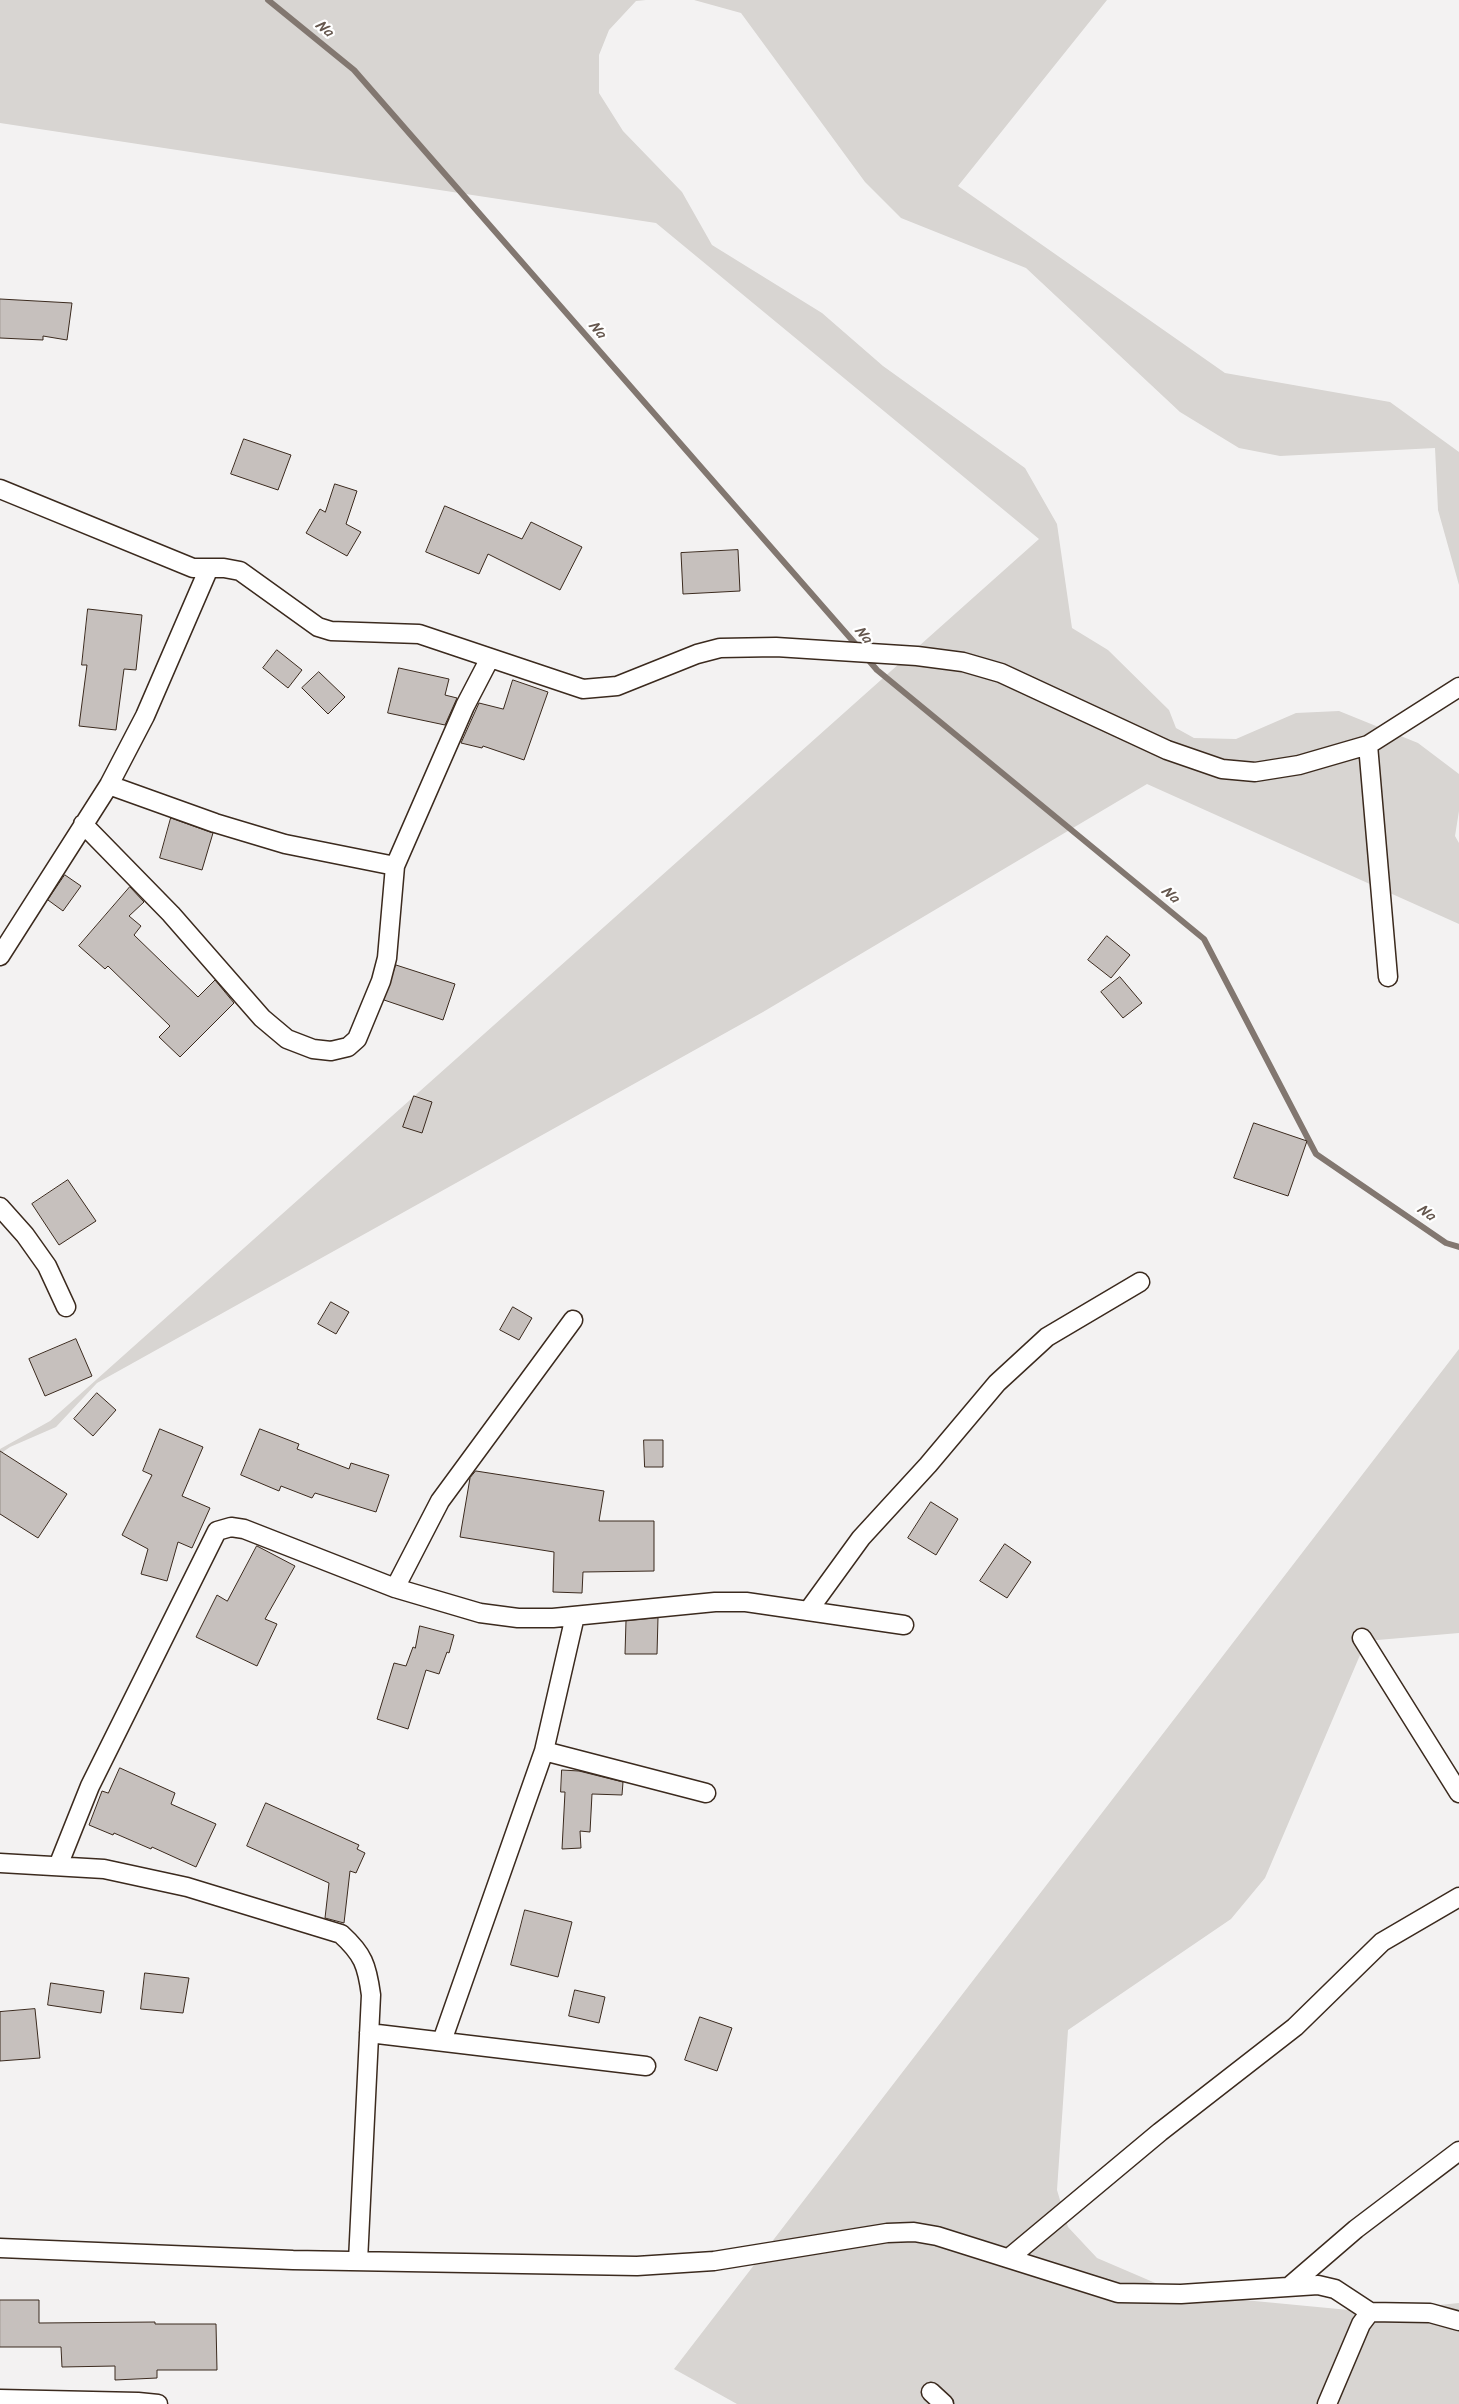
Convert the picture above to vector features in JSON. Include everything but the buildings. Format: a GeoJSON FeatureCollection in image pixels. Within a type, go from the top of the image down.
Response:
{"type":"FeatureCollection","features":[{"type":"Feature","properties":{"kind":"street"},"geometry":{"type":"LineString","coordinates":[[0,490],[193,568],[224,568],[240,571],[318,627],[331,631],[419,634],[583,689],[617,686],[697,654],[720,648],[776,647],[918,656],[963,662],[1002,673],[1167,750],[1222,769],[1255,772],[1300,765],[1368,745],[1459,687]]}},
{"type":"Feature","properties":{"kind":"street"},"geometry":{"type":"LineString","coordinates":[[0,956],[109,785],[144,716],[209,568]]}},
{"type":"Feature","properties":{"kind":"street"},"geometry":{"type":"LineString","coordinates":[[83,824],[171,914],[262,1018],[287,1039],[313,1049],[331,1051],[348,1047],[357,1039],[381,982],[387,958],[395,866],[465,706],[490,658]]}},
{"type":"Feature","properties":{"kind":"street"},"geometry":{"type":"LineString","coordinates":[[1368,745],[1388,977]]}},
{"type":"Feature","properties":{"kind":"street"},"geometry":{"type":"LineString","coordinates":[[109,785],[215,823],[285,844],[395,866]]}},
{"type":"Feature","properties":{"kind":"street"},"geometry":{"type":"LineString","coordinates":[[0,1208],[25,1235],[47,1266],[66,1307]]}},
{"type":"Feature","properties":{"kind":"street"},"geometry":{"type":"LineString","coordinates":[[808,1611],[861,1538],[928,1465],[998,1383],[1047,1337],[1140,1282]]}},
{"type":"Feature","properties":{"kind":"street"},"geometry":{"type":"LineString","coordinates":[[395,1588],[440,1501],[573,1320]]}},
{"type":"Feature","properties":{"kind":"street"},"geometry":{"type":"LineString","coordinates":[[58,1866],[90,1786],[217,1531],[232,1527],[244,1529],[395,1588],[480,1614],[518,1618],[575,1616],[716,1602],[746,1602],[904,1624]]}},
{"type":"Feature","properties":{"kind":"street"},"geometry":{"type":"LineString","coordinates":[[442,2041],[544,1751],[575,1616]]}},
{"type":"Feature","properties":{"kind":"street"},"geometry":{"type":"LineString","coordinates":[[1362,1638],[1459,1793]]}},
{"type":"Feature","properties":{"kind":"street"},"geometry":{"type":"LineString","coordinates":[[544,1751],[706,1793]]}},
{"type":"Feature","properties":{"kind":"street"},"geometry":{"type":"LineString","coordinates":[[0,1863],[104,1869],[187,1887],[341,1934],[358,1950],[368,1971],[371,1995],[358,2261]]}},
{"type":"Feature","properties":{"kind":"street"},"geometry":{"type":"LineString","coordinates":[[1009,2258],[1160,2132],[1295,2027],[1382,1942],[1459,1897]]}},
{"type":"Feature","properties":{"kind":"street"},"geometry":{"type":"LineString","coordinates":[[369,2033],[646,2066]]}},
{"type":"Feature","properties":{"kind":"street"},"geometry":{"type":"LineString","coordinates":[[1291,2285],[1356,2229],[1459,2151]]}},
{"type":"Feature","properties":{"kind":"street"},"geometry":{"type":"LineString","coordinates":[[0,2248],[358,2261],[637,2266],[714,2261],[887,2233],[914,2232],[966,2244],[1118,2293],[1181,2294],[1291,2285],[1326,2286],[1370,2312],[1430,2313],[1459,2322]]}},
{"type":"Feature","properties":{"kind":"street"},"geometry":{"type":"LineString","coordinates":[[1327,2404],[1361,2324],[1370,2312]]}},
{"type":"Feature","properties":{"kind":"street"},"geometry":{"type":"LineString","coordinates":[[0,2399],[158,2404]]}},
{"type":"Feature","properties":{"kind":"shaded area"},"geometry":{"type":"Polygon","coordinates":[[[0,0],[646,0],[636,1],[609,30],[599,55],[599,93],[623,131],[682,192],[712,245],[822,313],[883,366],[1025,468],[1057,524],[1072,628],[1108,650],[1169,710],[1176,728],[1194,738],[1236,739],[1296,713],[1339,711],[1418,743],[1459,774],[1459,811],[1455,836],[1459,843],[1459,924],[1147,784],[763,1012],[97,1383],[56,1427],[10,1447],[0,1454],[0,1449],[50,1421],[1039,539],[656,223],[0,123],[0,0]]]}},
{"type":"Feature","properties":{"kind":"shaded area"},"geometry":{"type":"Polygon","coordinates":[[[694,0],[1107,0],[958,186],[1225,373],[1390,402],[1459,452],[1459,585],[1438,510],[1435,448],[1280,456],[1239,448],[1180,412],[1026,268],[901,218],[865,182],[741,13],[694,0]]]}},
{"type":"Feature","properties":{"kind":"shaded area"},"geometry":{"type":"Polygon","coordinates":[[[1459,1349],[1459,1633],[1366,1641],[1265,1878],[1231,1919],[1068,2030],[1057,2190],[1068,2227],[1097,2258],[1181,2294],[1370,2312],[1459,2303],[1459,2404],[737,2404],[674,2369],[1459,1349]]]}},
{"type":"Feature","properties":{"kind":"waterway","name":"Na"},"geometry":{"type":"LineString","coordinates":[[268,0],[354,70],[859,648]]}},
{"type":"Feature","properties":{"kind":"waterway","name":"Na"},"geometry":{"type":"LineString","coordinates":[[865,656],[877,670],[1204,939],[1316,1154],[1446,1243],[1459,1247]]}}]}
